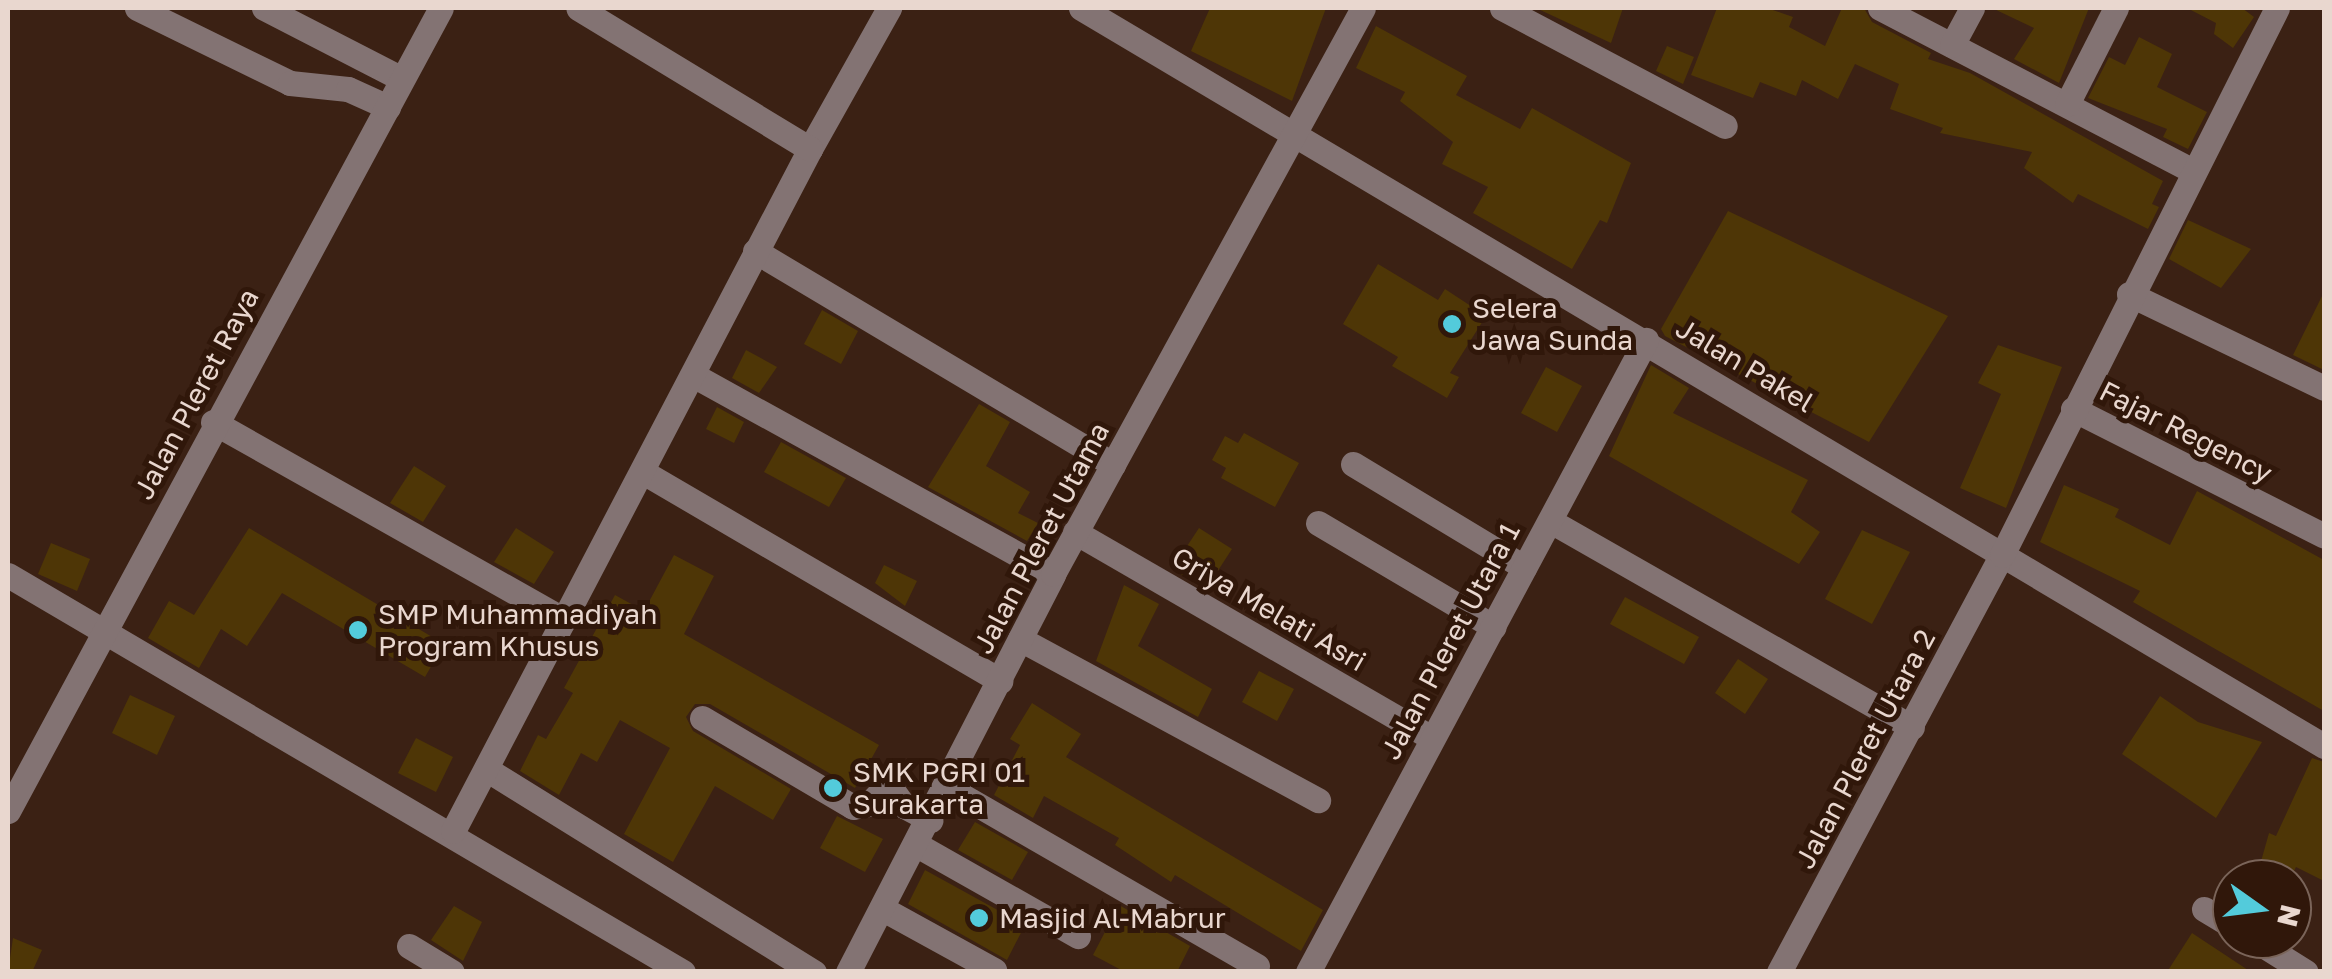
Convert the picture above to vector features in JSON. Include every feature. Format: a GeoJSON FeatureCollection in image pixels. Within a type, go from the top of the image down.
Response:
{"type":"FeatureCollection","features":[{"type":"Feature","properties":{"kind":"street"},"geometry":{"type":"LineString","coordinates":[[137,8],[290,83],[348,89],[388,108]]}},
{"type":"Feature","properties":{"kind":"street"},"geometry":{"type":"LineString","coordinates":[[264,8],[402,79]]}},
{"type":"Feature","properties":{"kind":"street","name":"Jalan Pleret Raya"},"geometry":{"type":"LineString","coordinates":[[8,811],[213,422],[441,8]]}},
{"type":"Feature","properties":{"kind":"street"},"geometry":{"type":"LineString","coordinates":[[578,8],[810,149]]}},
{"type":"Feature","properties":{"kind":"street"},"geometry":{"type":"LineString","coordinates":[[453,831],[755,251],[889,8]]}},
{"type":"Feature","properties":{"kind":"street","name":"Jalan Pakel"},"geometry":{"type":"LineString","coordinates":[[1081,8],[2324,746]]}},
{"type":"Feature","properties":{"kind":"street","name":"Jalan Pleret Utama"},"geometry":{"type":"LineString","coordinates":[[848,972],[948,786],[1052,574],[1363,8]]}},
{"type":"Feature","properties":{"kind":"street"},"geometry":{"type":"LineString","coordinates":[[1502,8],[1725,126]]}},
{"type":"Feature","properties":{"kind":"street"},"geometry":{"type":"LineString","coordinates":[[1880,8],[2192,170]]}},
{"type":"Feature","properties":{"kind":"street"},"geometry":{"type":"LineString","coordinates":[[1952,45],[1972,8]]}},
{"type":"Feature","properties":{"kind":"street"},"geometry":{"type":"LineString","coordinates":[[2067,104],[2116,8]]}},
{"type":"Feature","properties":{"kind":"street","name":"Jalan Pleret Utara 2"},"geometry":{"type":"LineString","coordinates":[[1779,972],[2002,554],[2129,294],[2276,8]]}},
{"type":"Feature","properties":{"kind":"street"},"geometry":{"type":"LineString","coordinates":[[755,251],[1113,464]]}},
{"type":"Feature","properties":{"kind":"street"},"geometry":{"type":"LineString","coordinates":[[2129,294],[2324,388]]}},
{"type":"Feature","properties":{"kind":"street","name":"Jalan Pleret Utara 1"},"geometry":{"type":"LineString","coordinates":[[1308,972],[1646,340]]}},
{"type":"Feature","properties":{"kind":"street"},"geometry":{"type":"LineString","coordinates":[[693,375],[1052,574]]}},
{"type":"Feature","properties":{"kind":"street","name":"Fajar Regency"},"geometry":{"type":"LineString","coordinates":[[2074,410],[2324,536]]}},
{"type":"Feature","properties":{"kind":"street"},"geometry":{"type":"LineString","coordinates":[[213,422],[564,620]]}},
{"type":"Feature","properties":{"kind":"street"},"geometry":{"type":"LineString","coordinates":[[1353,464],[1524,567]]}},
{"type":"Feature","properties":{"kind":"street"},"geometry":{"type":"LineString","coordinates":[[643,472],[1000,681]]}},
{"type":"Feature","properties":{"kind":"street"},"geometry":{"type":"LineString","coordinates":[[1318,523],[1494,627]]}},
{"type":"Feature","properties":{"kind":"street"},"geometry":{"type":"LineString","coordinates":[[1561,527],[1912,726]]}},
{"type":"Feature","properties":{"kind":"street","name":"Griya Melati Asri"},"geometry":{"type":"LineString","coordinates":[[1075,532],[1432,738]]}},
{"type":"Feature","properties":{"kind":"street"},"geometry":{"type":"LineString","coordinates":[[8,574],[107,627],[453,831],[682,972]]}},
{"type":"Feature","properties":{"kind":"street"},"geometry":{"type":"LineString","coordinates":[[1020,640],[1318,800]]}},
{"type":"Feature","properties":{"kind":"street"},"geometry":{"type":"LineString","coordinates":[[702,718],[853,807],[869,804],[888,784],[904,806],[930,820]]}},
{"type":"Feature","properties":{"kind":"street"},"geometry":{"type":"LineString","coordinates":[[486,769],[814,972]]}},
{"type":"Feature","properties":{"kind":"street"},"geometry":{"type":"LineString","coordinates":[[948,786],[1256,966]]}},
{"type":"Feature","properties":{"kind":"street"},"geometry":{"type":"LineString","coordinates":[[917,845],[1078,936]]}},
{"type":"Feature","properties":{"kind":"street"},"geometry":{"type":"LineString","coordinates":[[883,909],[994,970]]}},
{"type":"Feature","properties":{"kind":"street"},"geometry":{"type":"LineString","coordinates":[[2204,909],[2212,914]]}},
{"type":"Feature","properties":{"kind":"street"},"geometry":{"type":"LineString","coordinates":[[409,946],[452,972]]}},
{"type":"Feature","properties":{"kind":"building"},"geometry":{"type":"Polygon","coordinates":[[[1210,8],[1326,8],[1292,101],[1191,51],[1210,8]]]}},
{"type":"Feature","properties":{"kind":"building"},"geometry":{"type":"Polygon","coordinates":[[[1536,8],[1623,8],[1611,43],[1536,8]]]}},
{"type":"Feature","properties":{"kind":"building"},"geometry":{"type":"Polygon","coordinates":[[[1717,8],[1767,8],[1793,17],[1789,27],[1825,46],[1842,8],[1864,8],[1872,22],[1931,53],[1928,59],[1970,73],[2163,181],[2152,204],[2159,207],[2148,229],[2078,194],[2073,203],[2024,168],[2032,152],[1940,133],[1943,128],[1890,109],[1899,84],[1855,64],[1838,99],[1802,80],[1796,96],[1760,82],[1753,98],[1691,75],[1717,8]]]}},
{"type":"Feature","properties":{"kind":"building"},"geometry":{"type":"Polygon","coordinates":[[[1992,8],[2089,8],[2059,83],[2014,59],[2034,28],[1992,8]]]}},
{"type":"Feature","properties":{"kind":"building"},"geometry":{"type":"Polygon","coordinates":[[[2187,8],[2242,8],[2254,17],[2233,48],[2214,34],[2216,23],[2187,8]]]}},
{"type":"Feature","properties":{"kind":"building"},"geometry":{"type":"Polygon","coordinates":[[[1376,26],[1467,76],[1456,95],[1520,129],[1532,108],[1631,163],[1607,223],[1600,220],[1572,269],[1473,213],[1488,187],[1442,164],[1453,142],[1400,101],[1405,92],[1356,68],[1376,26]]]}},
{"type":"Feature","properties":{"kind":"building"},"geometry":{"type":"Polygon","coordinates":[[[2139,37],[2172,54],[2157,87],[2207,112],[2188,149],[2163,137],[2167,129],[2088,98],[2109,57],[2125,65],[2139,37]]]}},
{"type":"Feature","properties":{"kind":"building"},"geometry":{"type":"Polygon","coordinates":[[[1667,46],[1694,57],[1683,84],[1656,71],[1667,46]]]}},
{"type":"Feature","properties":{"kind":"building"},"geometry":{"type":"Polygon","coordinates":[[[1728,211],[1948,316],[1869,442],[1665,336],[1661,329],[1728,211]]]}},
{"type":"Feature","properties":{"kind":"building"},"geometry":{"type":"Polygon","coordinates":[[[2188,220],[2251,249],[2221,288],[2169,259],[2188,220]]]}},
{"type":"Feature","properties":{"kind":"building"},"geometry":{"type":"Polygon","coordinates":[[[1378,264],[1438,300],[1445,289],[1486,316],[1450,373],[1459,377],[1447,398],[1392,366],[1398,357],[1343,324],[1378,264]]]}},
{"type":"Feature","properties":{"kind":"building"},"geometry":{"type":"Polygon","coordinates":[[[2324,292],[2324,370],[2293,355],[2324,292]]]}},
{"type":"Feature","properties":{"kind":"building"},"geometry":{"type":"Polygon","coordinates":[[[822,310],[858,331],[841,364],[804,344],[822,310]]]}},
{"type":"Feature","properties":{"kind":"building"},"geometry":{"type":"Polygon","coordinates":[[[1998,345],[2062,367],[2006,508],[1960,488],[2001,394],[1978,383],[1998,345]]]}},
{"type":"Feature","properties":{"kind":"building"},"geometry":{"type":"Polygon","coordinates":[[[746,350],[777,367],[759,393],[732,378],[746,350]]]}},
{"type":"Feature","properties":{"kind":"building"},"geometry":{"type":"Polygon","coordinates":[[[1651,365],[1689,388],[1673,413],[1808,480],[1791,512],[1820,532],[1799,564],[1609,456],[1651,365]]]}},
{"type":"Feature","properties":{"kind":"building"},"geometry":{"type":"Polygon","coordinates":[[[1546,367],[1582,386],[1557,432],[1521,413],[1546,367]]]}},
{"type":"Feature","properties":{"kind":"building"},"geometry":{"type":"Polygon","coordinates":[[[979,404],[1010,422],[986,466],[1030,492],[1018,513],[1038,523],[1027,541],[928,487],[979,404]]]}},
{"type":"Feature","properties":{"kind":"building"},"geometry":{"type":"Polygon","coordinates":[[[717,407],[744,422],[734,443],[706,429],[717,407]]]}},
{"type":"Feature","properties":{"kind":"building"},"geometry":{"type":"Polygon","coordinates":[[[1244,433],[1299,463],[1275,507],[1221,478],[1226,468],[1212,460],[1225,436],[1238,443],[1244,433]]]}},
{"type":"Feature","properties":{"kind":"building"},"geometry":{"type":"Polygon","coordinates":[[[781,442],[846,478],[829,507],[764,472],[781,442]]]}},
{"type":"Feature","properties":{"kind":"building"},"geometry":{"type":"Polygon","coordinates":[[[414,466],[446,486],[423,522],[390,503],[414,466]]]}},
{"type":"Feature","properties":{"kind":"building"},"geometry":{"type":"Polygon","coordinates":[[[2064,485],[2119,509],[2115,517],[2170,545],[2197,491],[2324,560],[2324,711],[2133,602],[2140,591],[2040,542],[2064,485]]]}},
{"type":"Feature","properties":{"kind":"building"},"geometry":{"type":"Polygon","coordinates":[[[249,528],[444,644],[425,677],[282,593],[247,646],[221,629],[199,668],[148,638],[169,601],[194,615],[249,528]]]}},
{"type":"Feature","properties":{"kind":"building"},"geometry":{"type":"Polygon","coordinates":[[[516,528],[554,552],[534,584],[494,562],[516,528]]]}},
{"type":"Feature","properties":{"kind":"building"},"geometry":{"type":"Polygon","coordinates":[[[1199,528],[1232,549],[1206,589],[1172,569],[1199,528]]]}},
{"type":"Feature","properties":{"kind":"building"},"geometry":{"type":"Polygon","coordinates":[[[1862,530],[1910,552],[1872,624],[1825,599],[1862,530]]]}},
{"type":"Feature","properties":{"kind":"building"},"geometry":{"type":"Polygon","coordinates":[[[51,543],[90,559],[77,591],[38,574],[51,543]]]}},
{"type":"Feature","properties":{"kind":"building"},"geometry":{"type":"Polygon","coordinates":[[[674,555],[714,576],[684,634],[879,745],[855,788],[710,704],[695,704],[686,717],[693,731],[791,789],[773,820],[715,786],[673,862],[624,834],[670,748],[620,720],[597,762],[581,753],[559,795],[520,771],[538,735],[546,739],[573,693],[564,688],[615,595],[644,611],[674,555]]]}},
{"type":"Feature","properties":{"kind":"building"},"geometry":{"type":"Polygon","coordinates":[[[884,565],[917,581],[905,606],[875,583],[884,565]]]}},
{"type":"Feature","properties":{"kind":"building"},"geometry":{"type":"Polygon","coordinates":[[[1124,585],[1159,604],[1138,646],[1212,689],[1198,717],[1096,661],[1124,585]]]}},
{"type":"Feature","properties":{"kind":"building"},"geometry":{"type":"Polygon","coordinates":[[[1625,597],[1699,637],[1684,664],[1610,624],[1625,597]]]}},
{"type":"Feature","properties":{"kind":"building"},"geometry":{"type":"Polygon","coordinates":[[[1738,659],[1768,679],[1745,714],[1715,693],[1738,659]]]}},
{"type":"Feature","properties":{"kind":"building"},"geometry":{"type":"Polygon","coordinates":[[[1259,671],[1294,689],[1277,721],[1242,702],[1259,671]]]}},
{"type":"Feature","properties":{"kind":"building"},"geometry":{"type":"Polygon","coordinates":[[[130,695],[175,716],[157,755],[112,733],[130,695]]]}},
{"type":"Feature","properties":{"kind":"building"},"geometry":{"type":"Polygon","coordinates":[[[2160,696],[2198,722],[2262,742],[2216,818],[2122,754],[2160,696]]]}},
{"type":"Feature","properties":{"kind":"building"},"geometry":{"type":"Polygon","coordinates":[[[1032,703],[1081,734],[1066,757],[1323,910],[1301,951],[1175,875],[1171,882],[1115,845],[1119,838],[1044,796],[1033,818],[994,795],[1020,745],[1010,739],[1032,703]]]}},
{"type":"Feature","properties":{"kind":"building"},"geometry":{"type":"Polygon","coordinates":[[[416,738],[453,757],[436,792],[398,773],[416,738]]]}},
{"type":"Feature","properties":{"kind":"building"},"geometry":{"type":"Polygon","coordinates":[[[2312,758],[2324,762],[2324,881],[2312,875],[2312,859],[2262,859],[2269,833],[2276,836],[2312,758]]]}},
{"type":"Feature","properties":{"kind":"building"},"geometry":{"type":"Polygon","coordinates":[[[837,816],[883,839],[865,872],[820,848],[837,816]]]}},
{"type":"Feature","properties":{"kind":"building"},"geometry":{"type":"Polygon","coordinates":[[[975,822],[1028,852],[1012,880],[958,850],[975,822]]]}},
{"type":"Feature","properties":{"kind":"building"},"geometry":{"type":"Polygon","coordinates":[[[925,870],[1025,925],[1007,960],[908,904],[925,870]]]}},
{"type":"Feature","properties":{"kind":"building"},"geometry":{"type":"Polygon","coordinates":[[[1119,905],[1190,946],[1177,972],[1125,972],[1093,955],[1119,905]]]}},
{"type":"Feature","properties":{"kind":"building"},"geometry":{"type":"Polygon","coordinates":[[[454,906],[482,922],[463,961],[431,940],[454,906]]]}},
{"type":"Feature","properties":{"kind":"building"},"geometry":{"type":"Polygon","coordinates":[[[2192,933],[2212,946],[2212,959],[2231,959],[2251,972],[2167,972],[2192,933]]]}},
{"type":"Feature","properties":{"kind":"building"},"geometry":{"type":"Polygon","coordinates":[[[13,938],[42,950],[32,972],[8,972],[13,938]]]}},
{"type":"Feature","properties":{"kind":"place","name":"Selera Jawa Sunda"},"geometry":{"type":"Point","coordinates":[1452,324]}},
{"type":"Feature","properties":{"kind":"place","name":"SMP Muhammadiyah Program Khusus"},"geometry":{"type":"Point","coordinates":[358,630]}},
{"type":"Feature","properties":{"kind":"place","name":"SMK PGRI 01 Surakarta"},"geometry":{"type":"Point","coordinates":[833,788]}},
{"type":"Feature","properties":{"kind":"place","name":"Masjid Al-Mabrur"},"geometry":{"type":"Point","coordinates":[979,918]}}]}
